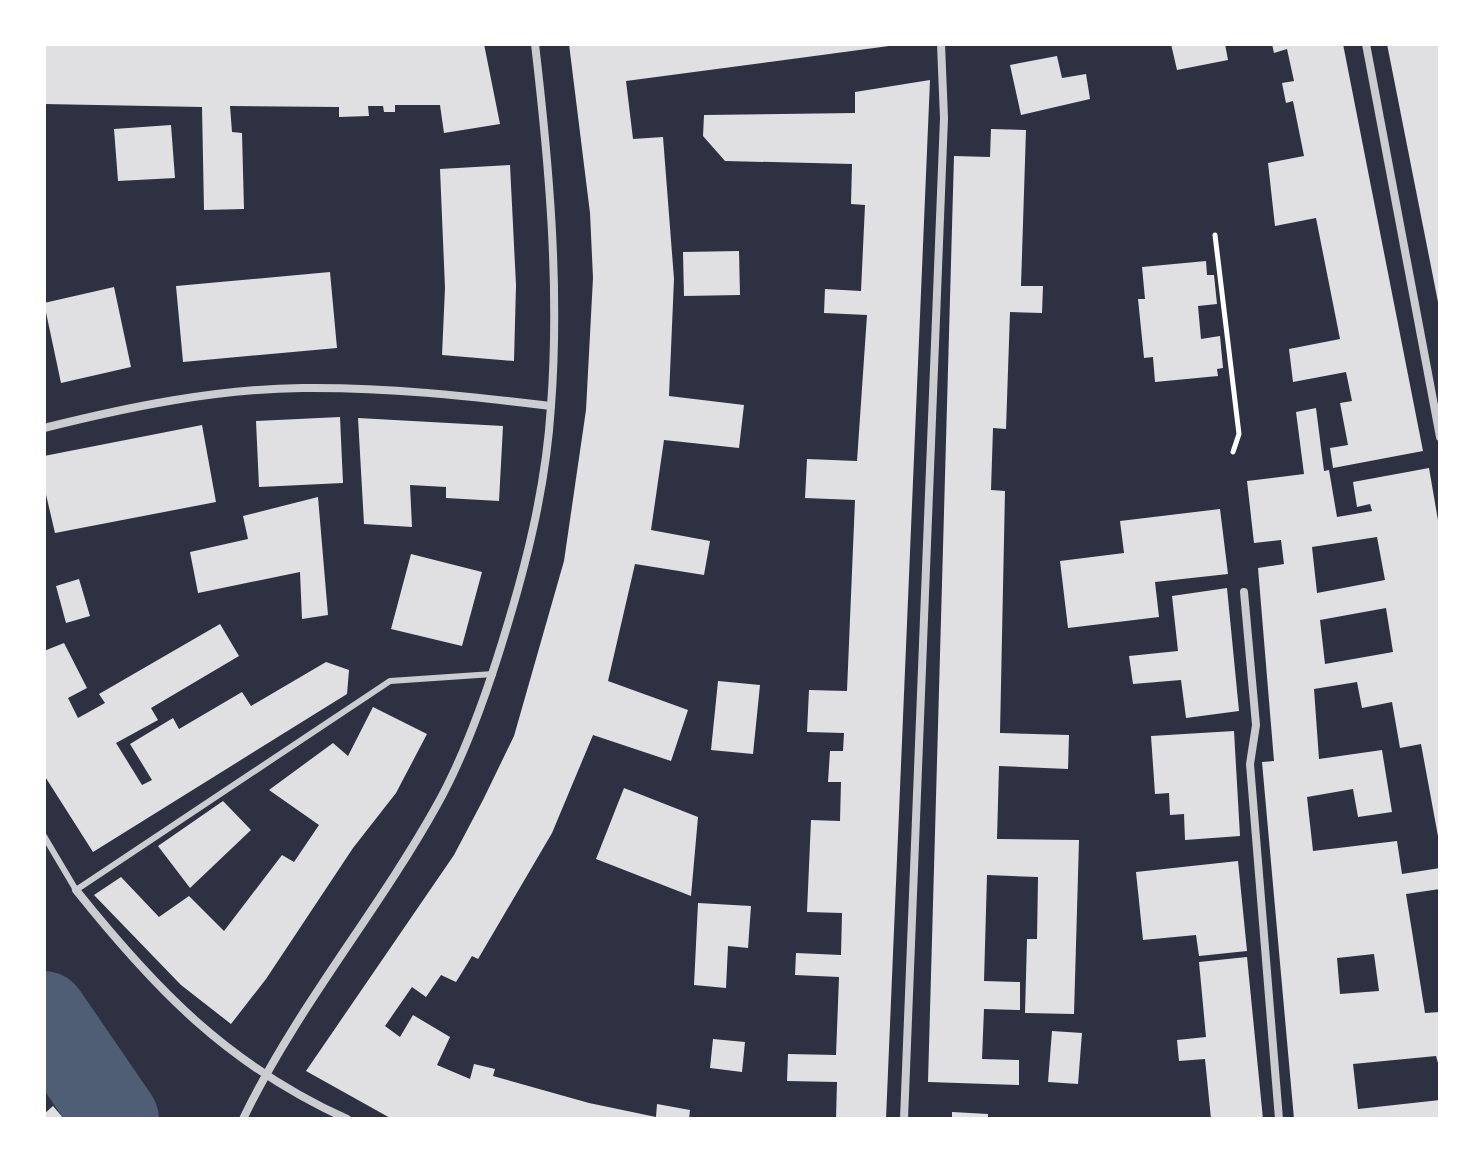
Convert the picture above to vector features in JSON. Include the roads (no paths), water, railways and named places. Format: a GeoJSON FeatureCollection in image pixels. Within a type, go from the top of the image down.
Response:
{"type":"FeatureCollection","features":[{"type":"Feature","properties":{"kind":"street"},"geometry":{"type":"LineString","coordinates":[[243,1119],[264,1076],[316,991],[400,870],[439,802],[493,674],[522,579],[541,489],[551,406],[554,294],[551,196],[535,44]]}},
{"type":"Feature","properties":{"kind":"street"},"geometry":{"type":"LineString","coordinates":[[904,1119],[944,118],[941,44]]}},
{"type":"Feature","properties":{"kind":"street"},"geometry":{"type":"LineString","coordinates":[[1366,44],[1440,437]]}},
{"type":"Feature","properties":{"kind":"street"},"geometry":{"type":"LineString","coordinates":[[44,428],[165,402],[300,388],[404,390],[551,406]]}},
{"type":"Feature","properties":{"kind":"street"},"geometry":{"type":"LineString","coordinates":[[1244,592],[1256,725],[1250,764],[1279,1119]]}},
{"type":"Feature","properties":{"kind":"street"},"geometry":{"type":"LineString","coordinates":[[76,890],[163,991],[220,1044],[264,1076],[347,1119]]}},
{"type":"Feature","properties":{"kind":"lane"},"geometry":{"type":"LineString","coordinates":[[44,836],[76,890],[390,681],[493,674]]}},
{"type":"Feature","properties":{"kind":"waterway"},"geometry":{"type":"LineString","coordinates":[[44,1014],[116,1119]]}}]}
